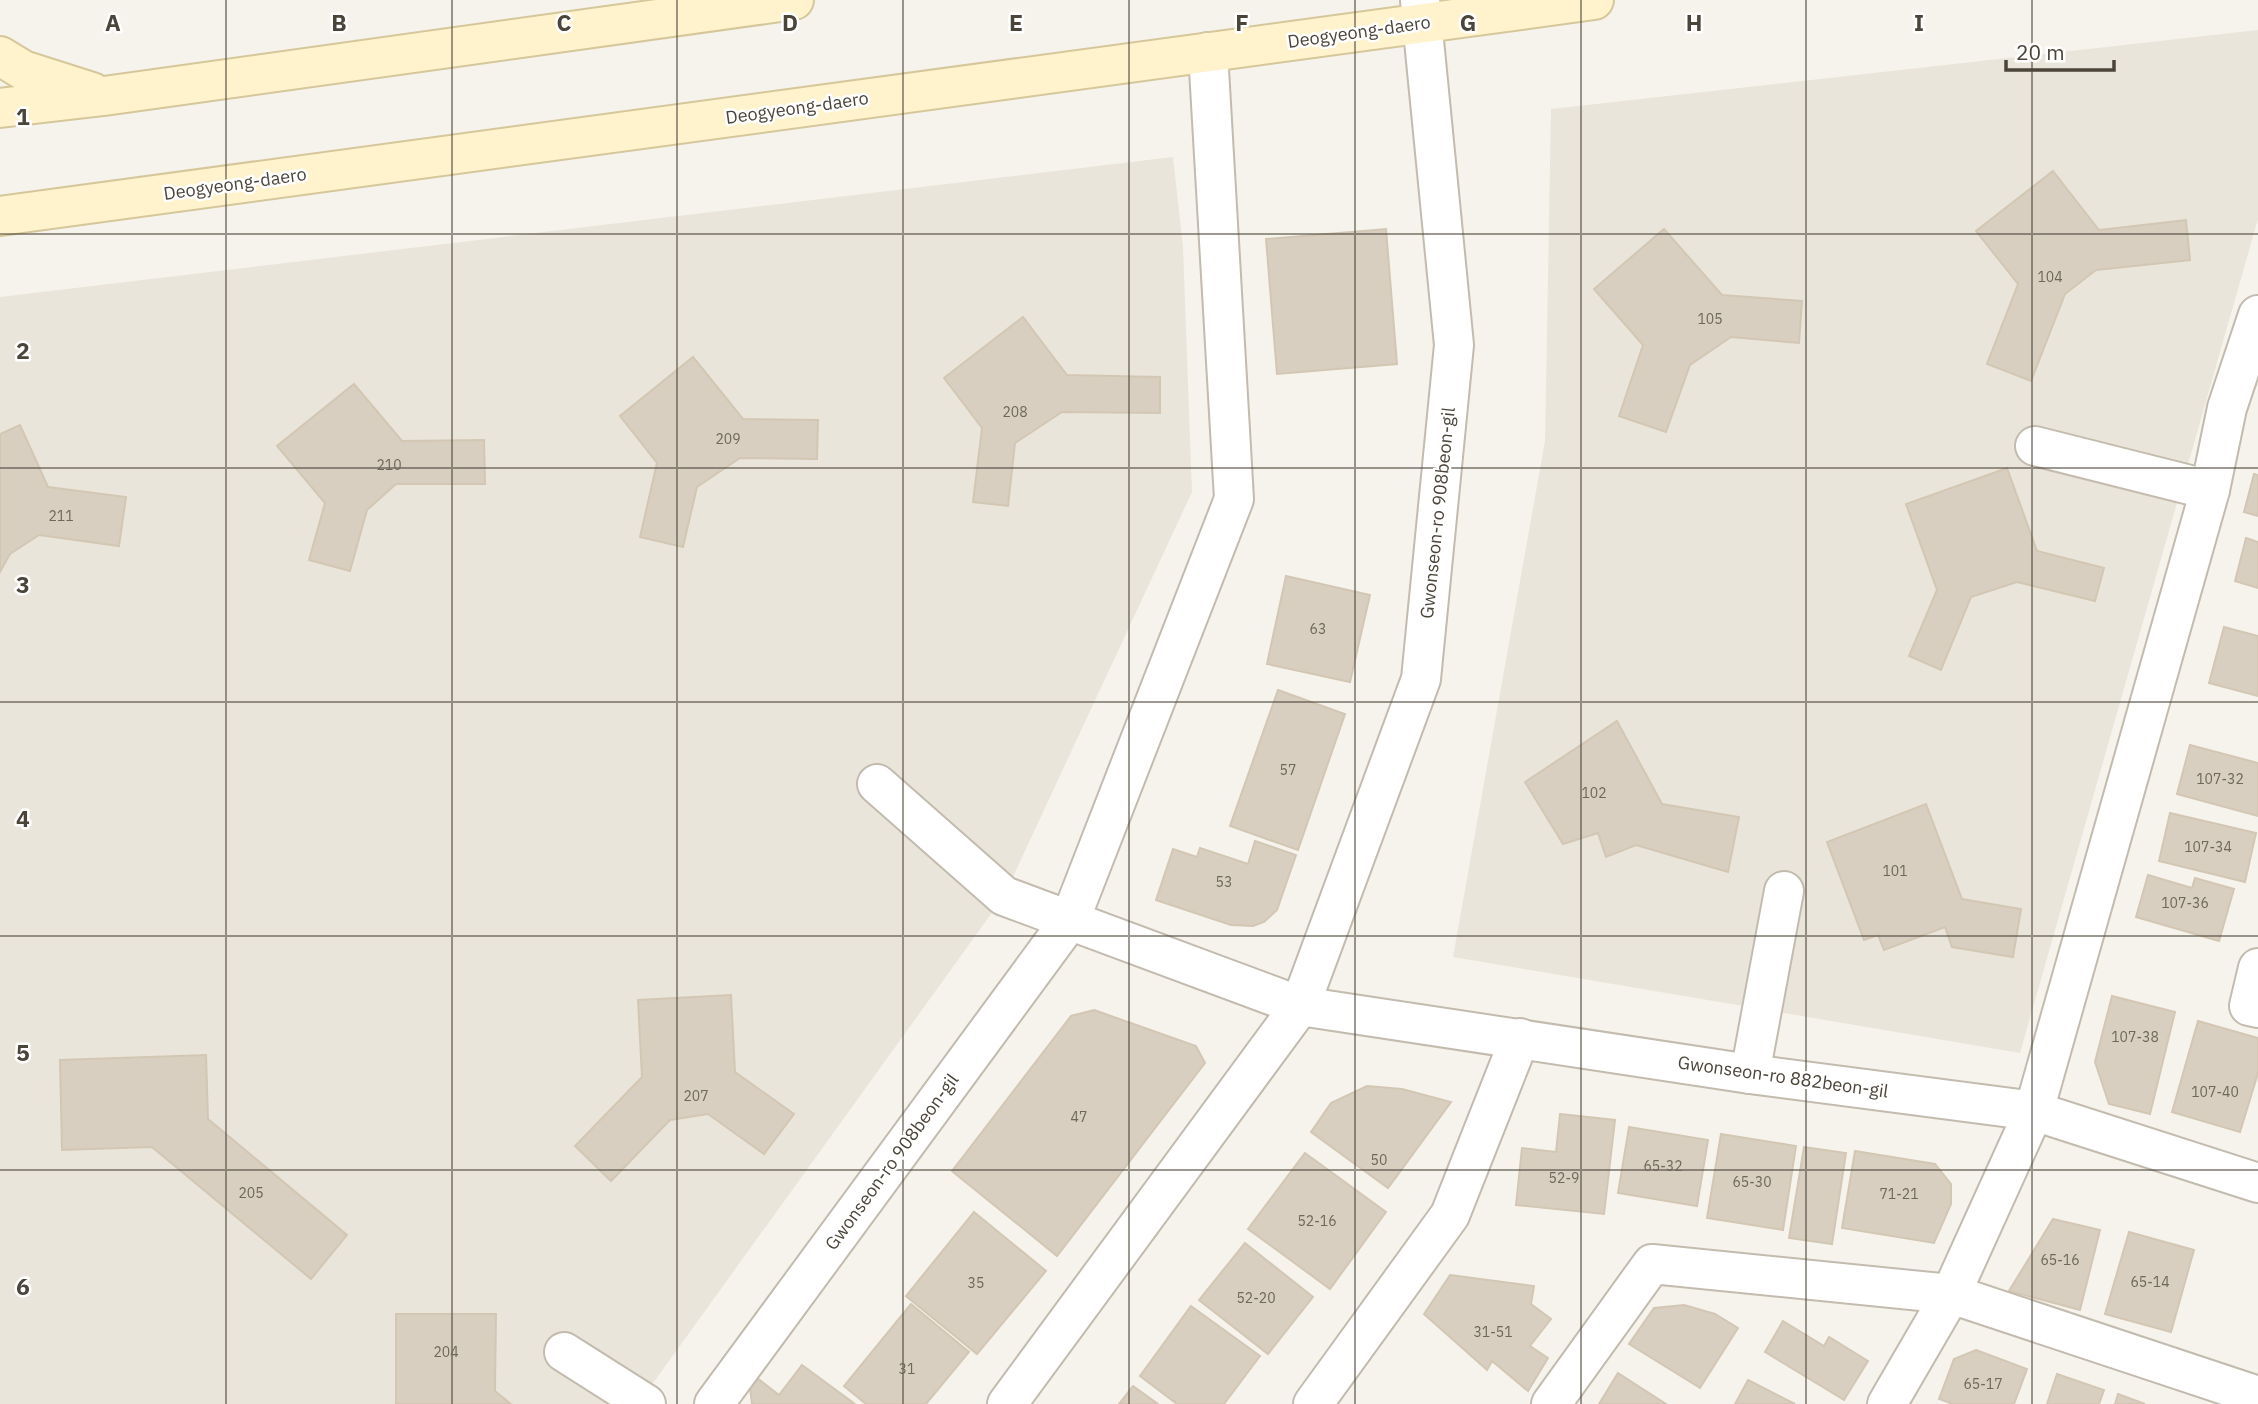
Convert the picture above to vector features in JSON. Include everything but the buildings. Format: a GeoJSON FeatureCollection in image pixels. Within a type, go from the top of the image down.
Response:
{"type":"FeatureCollection","features":[{"type":"Feature","properties":{"kind":"main road"},"geometry":{"type":"LineString","coordinates":[[0,108],[104,96],[794,0]]}},
{"type":"Feature","properties":{"kind":"main road","name":"Deogyeong-daero"},"geometry":{"type":"LineString","coordinates":[[0,216],[1209,52],[1422,12],[1594,0]]}},
{"type":"Feature","properties":{"kind":"main road"},"geometry":{"type":"LineString","coordinates":[[0,56],[23,69],[104,96]]}},
{"type":"Feature","properties":{"kind":"street","name":"Gwonseon-ro 908beon-gil"},"geometry":{"type":"LineString","coordinates":[[1007,1404],[1300,1006],[1421,679],[1454,345],[1422,12]]}},
{"type":"Feature","properties":{"kind":"street","name":"Gwonseon-ro 908beon-gil"},"geometry":{"type":"LineString","coordinates":[[714,1404],[1070,920],[1234,499],[1209,52]]}},
{"type":"Feature","properties":{"kind":"street"},"geometry":{"type":"LineString","coordinates":[[1887,1404],[1951,1294],[2034,1111],[2210,490],[2243,410],[2258,315]]}},
{"type":"Feature","properties":{"kind":"street"},"geometry":{"type":"LineString","coordinates":[[2035,446],[2210,490]]}},
{"type":"Feature","properties":{"kind":"street"},"geometry":{"type":"LineString","coordinates":[[877,784],[1004,896],[1300,1006]]}},
{"type":"Feature","properties":{"kind":"street"},"geometry":{"type":"LineString","coordinates":[[1750,1074],[1784,891]]}},
{"type":"Feature","properties":{"kind":"street"},"geometry":{"type":"LineString","coordinates":[[2258,968],[2249,1006],[2258,1008]]}},
{"type":"Feature","properties":{"kind":"street","name":"Gwonseon-ro 882beon-gil"},"geometry":{"type":"LineString","coordinates":[[1300,1006],[1750,1074],[2034,1111],[2258,1183]]}},
{"type":"Feature","properties":{"kind":"street"},"geometry":{"type":"LineString","coordinates":[[1313,1404],[1450,1215],[1520,1038]]}},
{"type":"Feature","properties":{"kind":"street"},"geometry":{"type":"LineString","coordinates":[[1552,1404],[1652,1264],[1951,1294],[2258,1396]]}},
{"type":"Feature","properties":{"kind":"street"},"geometry":{"type":"LineString","coordinates":[[564,1352],[646,1404]]}},
{"type":"Feature","properties":{"kind":"shaded area"},"geometry":{"type":"Polygon","coordinates":[[[2258,30],[2258,219],[2020,1053],[1453,957],[1545,441],[1551,109],[2258,30]]]}},
{"type":"Feature","properties":{"kind":"shaded area"},"geometry":{"type":"Polygon","coordinates":[[[1173,157],[1183,247],[1192,492],[1004,896],[638,1404],[0,1404],[0,297],[1173,157]]]}}]}
